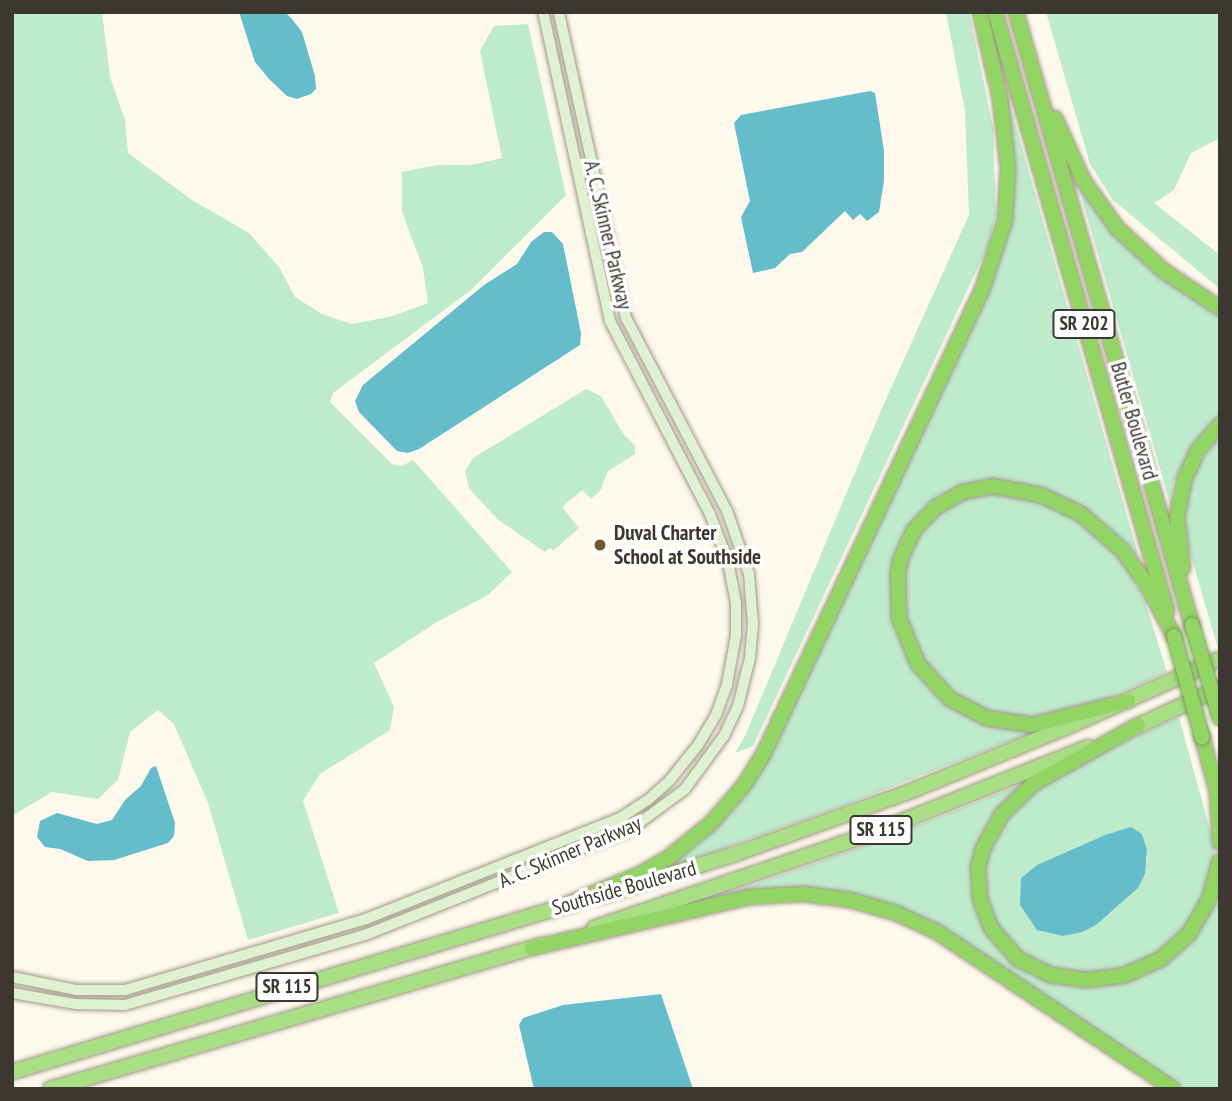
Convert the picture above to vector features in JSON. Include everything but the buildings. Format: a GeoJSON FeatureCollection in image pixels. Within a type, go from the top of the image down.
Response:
{"type":"FeatureCollection","features":[{"type":"Feature","properties":{"kind":"highway"},"geometry":{"type":"LineString","coordinates":[[563,906],[640,874],[668,858],[711,823],[744,785],[764,753],[982,290],[1005,220],[1008,168],[1000,98],[981,12]]}},
{"type":"Feature","properties":{"kind":"highway","name":"Butler Boulevard"},"geometry":{"type":"LineString","coordinates":[[995,12],[1218,796],[1220,843]]}},
{"type":"Feature","properties":{"kind":"highway","name":"Butler Boulevard"},"geometry":{"type":"LineString","coordinates":[[1016,12],[1220,719]]}},
{"type":"Feature","properties":{"kind":"highway"},"geometry":{"type":"LineString","coordinates":[[1022,33],[1074,164],[1103,211],[1147,258],[1220,308]]}},
{"type":"Feature","properties":{"kind":"highway"},"geometry":{"type":"LineString","coordinates":[[1183,590],[1177,517],[1181,492],[1193,459],[1220,425]]}},
{"type":"Feature","properties":{"kind":"highway"},"geometry":{"type":"LineString","coordinates":[[1128,701],[1032,725],[987,718],[950,699],[918,664],[899,618],[898,573],[901,558],[914,530],[936,507],[963,492],[993,486],[1041,495],[1081,514],[1122,550],[1145,582],[1174,636]]}},
{"type":"Feature","properties":{"kind":"highway","name":"Southside Boulevard"},"geometry":{"type":"LineString","coordinates":[[12,1072],[674,874],[800,832],[973,766],[1220,659]]}},
{"type":"Feature","properties":{"kind":"highway","name":"Southside Boulevard"},"geometry":{"type":"LineString","coordinates":[[50,1089],[532,947],[862,837],[1139,725],[1220,688]]}},
{"type":"Feature","properties":{"kind":"highway"},"geometry":{"type":"LineString","coordinates":[[1139,725],[1033,784],[1002,814],[984,848],[978,868],[980,899],[991,928],[1018,959],[1051,975],[1087,980],[1125,975],[1161,959],[1189,934],[1209,900],[1220,860]]}},
{"type":"Feature","properties":{"kind":"highway"},"geometry":{"type":"LineString","coordinates":[[532,947],[750,897],[803,894],[850,900],[896,913],[937,932],[1173,1089]]}},
{"type":"Feature","properties":{"kind":"main road","name":"A. C. Skinner Parkway"},"geometry":{"type":"LineString","coordinates":[[12,977],[92,992],[142,986],[366,919],[598,828],[635,809],[659,791],[698,745],[721,701],[736,635],[734,587],[723,545],[710,514],[610,321],[543,12]]}},
{"type":"Feature","properties":{"kind":"main road","name":"A. C. Skinner Parkway"},"geometry":{"type":"LineString","coordinates":[[12,993],[92,1006],[125,1005],[365,935],[603,843],[646,821],[669,804],[706,764],[738,706],[750,658],[751,591],[745,558],[730,519],[640,349],[624,310],[559,12]]}},
{"type":"Feature","properties":{"kind":"main road"},"geometry":{"type":"LineString","coordinates":[[659,791],[669,804]]}},
{"type":"Feature","properties":{"kind":"green space"},"geometry":{"type":"Polygon","coordinates":[[[12,12],[102,12],[110,77],[125,120],[128,153],[192,200],[249,233],[279,267],[295,297],[322,314],[352,324],[393,316],[428,303],[423,268],[402,212],[402,172],[437,165],[471,165],[502,158],[480,51],[494,26],[528,24],[566,195],[471,290],[333,393],[330,402],[392,464],[402,466],[413,460],[512,572],[488,595],[437,622],[374,663],[394,707],[390,730],[320,774],[303,801],[339,913],[248,940],[208,803],[174,724],[158,710],[130,732],[118,780],[98,799],[52,792],[12,816],[12,12]]]}},
{"type":"Feature","properties":{"kind":"green space"},"geometry":{"type":"Polygon","coordinates":[[[946,12],[969,12],[993,127],[996,215],[988,246],[753,746],[735,753],[746,734],[882,408],[969,215],[965,111],[946,12]]]}},
{"type":"Feature","properties":{"kind":"green space"},"geometry":{"type":"Polygon","coordinates":[[[1046,12],[1220,12],[1220,138],[1191,153],[1174,190],[1154,203],[1220,255],[1220,289],[1113,200],[1090,164],[1046,12]]]}},
{"type":"Feature","properties":{"kind":"green space"},"geometry":{"type":"Polygon","coordinates":[[[1007,95],[1140,561],[1127,544],[1085,510],[1018,484],[939,500],[893,578],[920,675],[936,694],[956,709],[1035,731],[848,804],[663,870],[752,781],[1007,226],[1003,96],[1007,95]]]}},
{"type":"Feature","properties":{"kind":"green space"},"geometry":{"type":"Polygon","coordinates":[[[1078,185],[1101,218],[1220,313],[1220,416],[1195,443],[1173,483],[1171,507],[1078,185]]]}},
{"type":"Feature","properties":{"kind":"green space"},"geometry":{"type":"Polygon","coordinates":[[[586,389],[601,396],[622,432],[635,446],[635,454],[608,471],[600,491],[591,499],[582,490],[562,507],[579,528],[553,551],[550,548],[545,552],[497,519],[469,488],[465,471],[473,458],[586,389]]]}},
{"type":"Feature","properties":{"kind":"green space"},"geometry":{"type":"Polygon","coordinates":[[[1220,435],[1218,649],[1187,542],[1184,513],[1194,471],[1220,435]]]}},
{"type":"Feature","properties":{"kind":"green space"},"geometry":{"type":"Polygon","coordinates":[[[993,491],[1036,498],[1091,527],[1125,562],[1145,601],[1167,672],[1072,714],[1016,720],[966,705],[928,674],[905,626],[903,569],[918,532],[955,500],[993,491]]]}},
{"type":"Feature","properties":{"kind":"green space"},"geometry":{"type":"Polygon","coordinates":[[[1179,717],[1215,848],[1210,884],[1191,921],[1178,937],[1149,960],[1109,973],[1063,973],[1031,962],[1002,937],[987,909],[983,877],[989,843],[1020,801],[1075,763],[1179,717]],[[1105,835],[1037,865],[1021,878],[1096,925],[1138,888],[1147,860],[1147,850],[1105,835]]]}},
{"type":"Feature","properties":{"kind":"green space"},"geometry":{"type":"Polygon","coordinates":[[[1022,784],[1006,801],[974,882],[1016,966],[1024,971],[1054,983],[1090,988],[1146,975],[1173,958],[1198,933],[1220,889],[1220,1089],[1179,1089],[935,926],[867,900],[709,900],[870,844],[1022,784]]]}},
{"type":"Feature","properties":{"kind":"water"},"geometry":{"type":"Polygon","coordinates":[[[239,12],[285,12],[292,19],[302,32],[315,76],[316,89],[311,94],[297,99],[287,96],[269,79],[255,62],[239,12]]]}},
{"type":"Feature","properties":{"kind":"water"},"geometry":{"type":"Polygon","coordinates":[[[870,91],[875,93],[884,151],[884,181],[879,212],[867,221],[860,214],[853,220],[845,211],[802,252],[790,254],[775,268],[753,273],[741,217],[750,201],[734,123],[741,115],[870,91]]]}},
{"type":"Feature","properties":{"kind":"water"},"geometry":{"type":"Polygon","coordinates":[[[544,232],[552,232],[563,244],[581,333],[580,345],[419,449],[408,453],[397,451],[359,412],[355,401],[363,385],[484,285],[517,264],[531,242],[544,232]]]}},
{"type":"Feature","properties":{"kind":"water"},"geometry":{"type":"Polygon","coordinates":[[[156,766],[175,823],[174,836],[168,843],[114,860],[88,861],[60,849],[45,847],[37,837],[40,821],[57,813],[97,824],[112,820],[125,800],[141,786],[151,768],[156,766]]]}},
{"type":"Feature","properties":{"kind":"water"},"geometry":{"type":"Polygon","coordinates":[[[1131,827],[1142,834],[1147,850],[1145,874],[1138,888],[1096,925],[1082,932],[1063,936],[1037,930],[1020,905],[1021,878],[1037,865],[1105,835],[1131,827]]]}},
{"type":"Feature","properties":{"kind":"water"},"geometry":{"type":"Polygon","coordinates":[[[661,994],[693,1089],[534,1089],[519,1025],[523,1018],[563,1005],[661,994]]]}},
{"type":"Feature","properties":{"kind":"place","name":"Duval Charter School at Southside"},"geometry":{"type":"Point","coordinates":[600,545]}}]}
